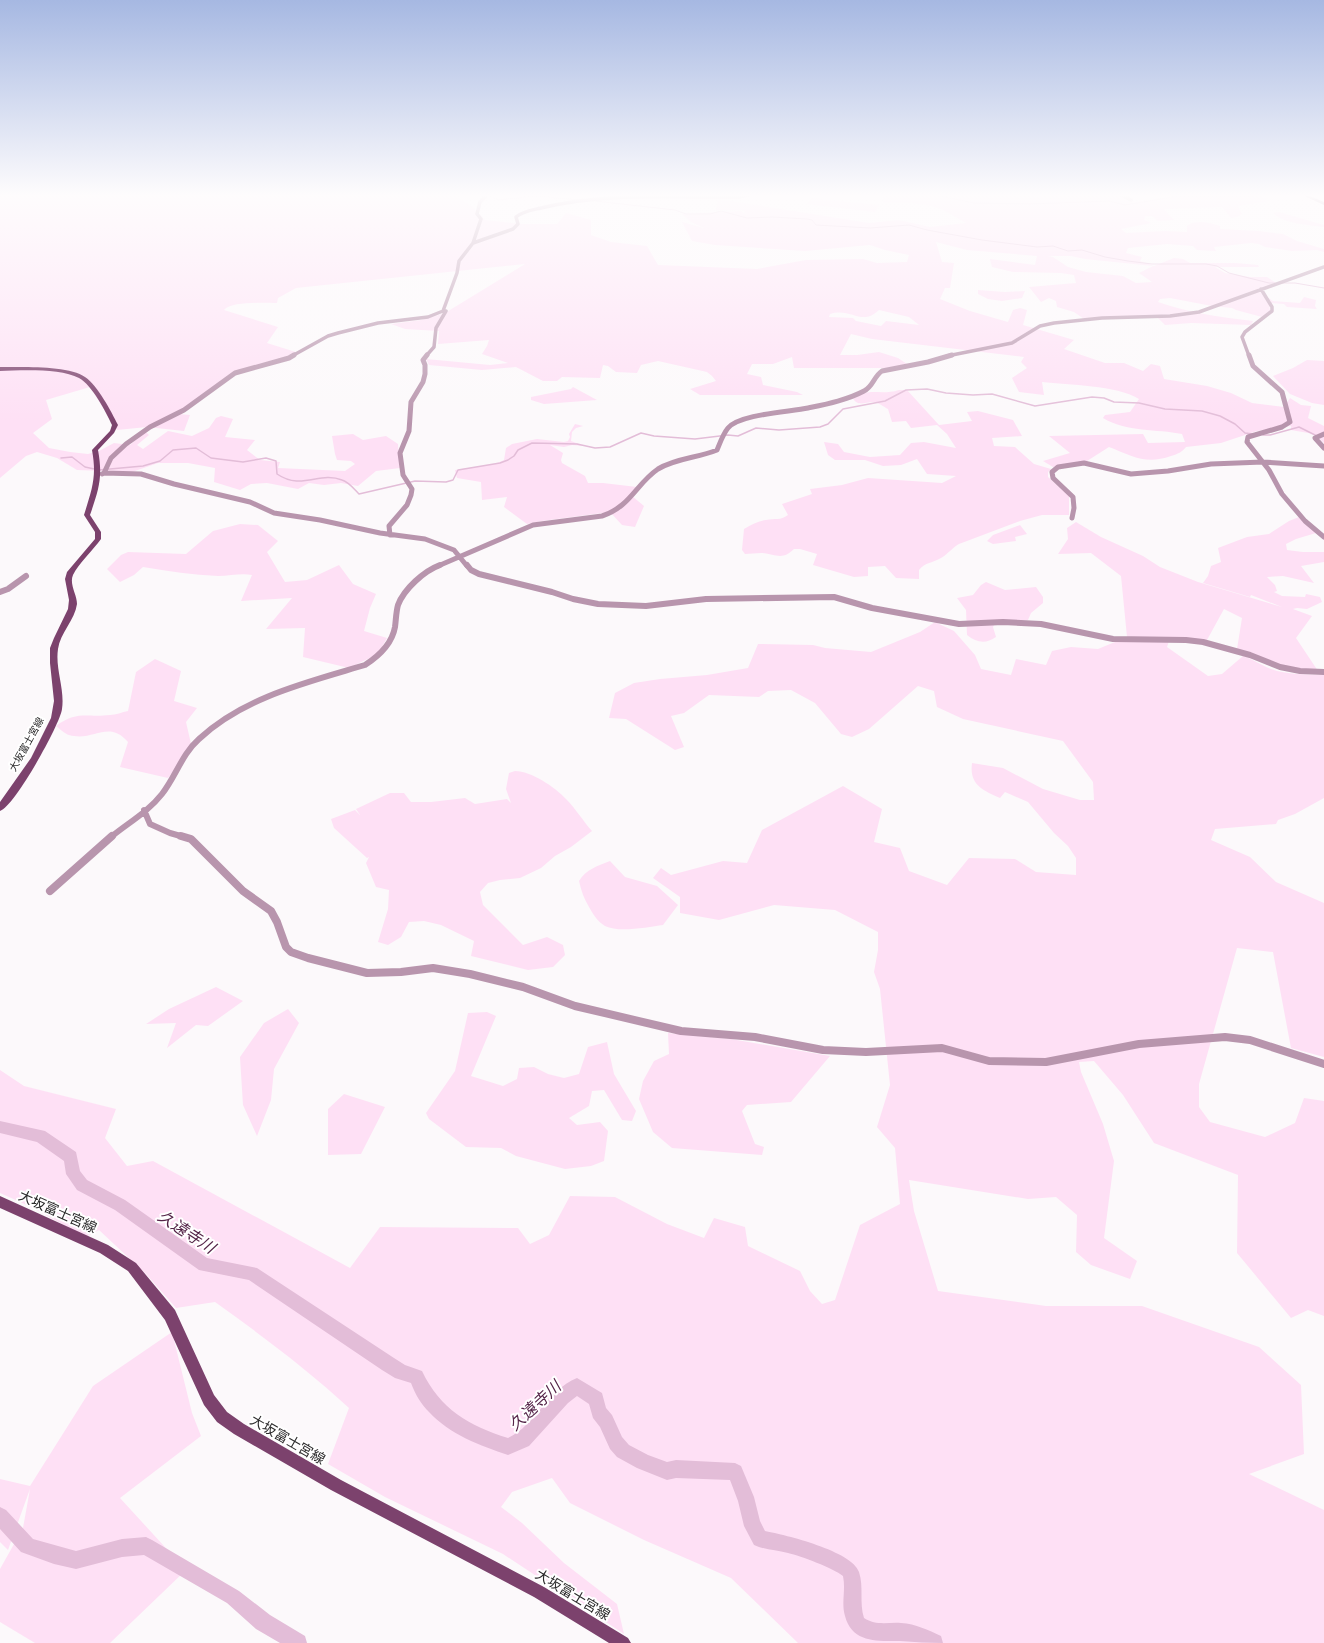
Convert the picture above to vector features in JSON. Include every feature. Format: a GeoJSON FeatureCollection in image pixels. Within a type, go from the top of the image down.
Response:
{"type":"FeatureCollection","features":[{"type":"Feature","properties":{"kind":"main road","name":"大坂富士宮線"},"geometry":{"type":"LineString","coordinates":[[0,368],[28,368],[72,374],[84,379],[115,425],[114,431],[101,442],[95,450],[101,471],[87,515],[97,528],[98,537],[95,543],[70,574],[68,579],[73,603],[72,610],[59,633],[54,650],[58,711],[51,728],[29,767],[0,808]]}},
{"type":"Feature","properties":{"kind":"main road","name":"大坂富士宮線"},"geometry":{"type":"LineString","coordinates":[[0,1202],[104,1249],[132,1267],[170,1315],[209,1400],[222,1417],[239,1429],[336,1485],[539,1592],[623,1643]]}},
{"type":"Feature","properties":{"kind":"street"},"geometry":{"type":"LineString","coordinates":[[101,471],[111,458],[137,435],[184,410],[235,373],[289,358],[328,336],[338,333],[378,323],[428,317],[443,311],[448,301],[457,271]]}},
{"type":"Feature","properties":{"kind":"street"},"geometry":{"type":"LineString","coordinates":[[50,891],[98,848],[144,810],[150,807],[162,794],[183,759],[206,732],[242,708],[274,694],[365,665],[372,661],[390,641],[398,606],[405,593],[429,570],[533,525],[602,516],[613,513],[621,508],[649,478],[661,468],[717,450],[724,435],[732,424],[742,419],[834,401],[863,392],[870,387],[877,374],[882,371],[928,362],[1012,342],[1045,324],[1102,318],[1157,317],[1199,312],[1316,271]]}},
{"type":"Feature","properties":{"kind":"street"},"geometry":{"type":"LineString","coordinates":[[1262,289],[1272,306],[1272,311],[1245,332],[1242,337],[1253,366],[1282,392],[1290,422],[1282,427],[1248,437],[1247,442],[1269,470],[1282,494],[1305,521],[1324,537]]}},
{"type":"Feature","properties":{"kind":"street"},"geometry":{"type":"LineString","coordinates":[[390,535],[389,526],[406,508],[412,492],[402,471],[400,452],[409,432],[411,402],[426,374],[426,365],[423,360],[434,348],[433,337],[436,325],[446,311],[443,311]]}},
{"type":"Feature","properties":{"kind":"street"},"geometry":{"type":"LineString","coordinates":[[1319,436],[1324,448]]}},
{"type":"Feature","properties":{"kind":"street"},"geometry":{"type":"LineString","coordinates":[[1072,518],[1074,508],[1073,497],[1053,478],[1052,475],[1052,472],[1058,467],[1088,463],[1119,472],[1137,474],[1211,464],[1263,462],[1324,466]]}},
{"type":"Feature","properties":{"kind":"street"},"geometry":{"type":"LineString","coordinates":[[101,471],[140,474],[174,484],[250,502],[274,513],[320,520],[390,535],[425,539],[454,550],[471,570],[480,574],[573,599],[598,604],[646,606],[706,599],[834,597],[878,609],[959,624],[1003,622],[1041,624],[1113,639],[1182,640],[1203,642],[1250,655],[1280,668],[1324,672]]}},
{"type":"Feature","properties":{"kind":"street"},"geometry":{"type":"LineString","coordinates":[[0,592],[8,589],[26,576]]}},
{"type":"Feature","properties":{"kind":"street"},"geometry":{"type":"LineString","coordinates":[[144,810],[150,824],[170,833],[191,838],[243,891],[271,911],[277,922],[286,947],[291,952],[314,960],[367,973],[388,973],[433,968],[470,974],[523,987],[575,1006],[681,1032],[755,1037],[823,1050],[866,1052],[942,1048],[989,1061],[1046,1062],[1139,1044],[1225,1037],[1250,1040],[1324,1064]]}},
{"type":"Feature","properties":{"kind":"shaded area"},"geometry":{"type":"Polygon","coordinates":[[[0,271],[461,271],[296,288],[278,298],[277,303],[249,303],[228,307],[224,310],[278,327],[267,343],[299,353],[242,370],[179,414],[190,415],[184,431],[147,427],[117,430],[90,387],[46,400],[52,419],[33,433],[49,448],[88,454],[99,451],[114,443],[130,445],[146,432],[149,435],[137,445],[143,449],[168,431],[192,436],[209,428],[216,418],[221,416],[233,419],[225,437],[255,440],[247,450],[260,460],[280,462],[278,468],[345,471],[355,464],[351,461],[337,460],[332,436],[353,434],[363,440],[386,436],[398,444],[400,468],[376,471],[358,486],[341,483],[324,485],[309,483],[298,489],[267,483],[251,484],[240,490],[214,482],[215,468],[188,463],[158,463],[132,472],[77,470],[57,458],[37,452],[26,456],[0,478],[0,271]]]}},
{"type":"Feature","properties":{"kind":"shaded area"},"geometry":{"type":"Polygon","coordinates":[[[514,271],[953,271],[950,288],[945,288],[940,299],[970,311],[1008,322],[1013,310],[1020,308],[1027,310],[1023,325],[1074,340],[1064,349],[1105,363],[1124,363],[1143,371],[1151,364],[1160,366],[1164,379],[1207,386],[1231,393],[1252,403],[1284,407],[1290,398],[1301,405],[1311,406],[1308,418],[1324,426],[1324,443],[1314,434],[1291,430],[1291,426],[1257,431],[1221,443],[1186,447],[1178,454],[1162,459],[1154,460],[1139,458],[1109,447],[1087,461],[1053,467],[1043,461],[1070,453],[1049,436],[1143,434],[1148,443],[1185,442],[1182,434],[1122,426],[1103,418],[1105,415],[1130,412],[1139,399],[1129,394],[1092,386],[1042,382],[1044,395],[1019,392],[1012,378],[1027,368],[1021,362],[1024,357],[872,339],[851,334],[840,355],[857,355],[879,352],[898,358],[907,364],[888,368],[794,368],[792,357],[773,364],[752,364],[747,374],[761,377],[763,385],[797,392],[803,395],[700,395],[690,389],[716,381],[712,376],[707,372],[658,361],[641,365],[637,373],[616,372],[608,366],[603,365],[600,378],[562,377],[557,381],[543,381],[516,367],[482,370],[429,365],[426,359],[490,365],[508,363],[482,354],[489,340],[438,344],[439,331],[405,329],[391,324],[421,320],[445,313],[514,271]],[[879,310],[873,315],[867,317],[837,313],[830,314],[829,317],[853,318],[856,321],[881,326],[886,321],[919,325],[909,317],[879,310]]]}},
{"type":"Feature","properties":{"kind":"shaded area"},"geometry":{"type":"Polygon","coordinates":[[[1007,271],[1081,271],[1123,276],[1136,283],[1152,282],[1139,273],[1144,271],[1221,271],[1225,273],[1250,277],[1267,277],[1276,283],[1257,290],[1273,301],[1300,303],[1304,297],[1316,300],[1315,306],[1317,309],[1287,307],[1284,304],[1269,303],[1270,311],[1262,317],[1232,308],[1212,306],[1170,298],[1160,299],[1158,302],[1193,312],[1253,321],[1251,325],[1191,323],[1165,325],[1157,317],[1084,319],[1074,312],[1057,307],[1056,301],[1049,298],[1041,302],[1029,287],[1076,283],[1074,275],[1061,273],[1007,271]]]}},
{"type":"Feature","properties":{"kind":"shaded area"},"geometry":{"type":"Polygon","coordinates":[[[978,290],[1005,292],[1025,291],[1022,298],[1002,301],[988,299],[978,294],[978,290]]]}},
{"type":"Feature","properties":{"kind":"shaded area"},"geometry":{"type":"Polygon","coordinates":[[[1307,360],[1324,361],[1324,405],[1312,403],[1290,394],[1273,376],[1293,368],[1307,360]]]}},
{"type":"Feature","properties":{"kind":"shaded area"},"geometry":{"type":"Polygon","coordinates":[[[573,387],[597,400],[544,404],[531,400],[531,397],[571,389],[573,387]]]}},
{"type":"Feature","properties":{"kind":"shaded area"},"geometry":{"type":"Polygon","coordinates":[[[907,390],[939,425],[972,421],[967,412],[978,411],[1013,420],[1022,436],[992,438],[994,446],[1015,447],[1034,464],[1051,469],[1048,472],[1048,477],[1069,496],[1069,515],[1042,515],[1020,521],[959,544],[946,555],[921,567],[919,570],[919,579],[896,578],[885,566],[868,567],[868,576],[854,577],[813,565],[817,554],[800,549],[794,549],[790,553],[782,556],[761,553],[745,554],[742,550],[744,529],[760,521],[785,517],[788,515],[782,504],[812,494],[810,489],[842,485],[868,478],[942,483],[956,476],[927,474],[917,459],[901,465],[883,466],[865,460],[835,460],[828,455],[824,442],[838,444],[844,452],[870,457],[900,455],[911,443],[924,442],[956,448],[947,434],[937,425],[911,428],[906,421],[892,422],[888,409],[875,402],[859,403],[853,398],[870,392],[892,392],[907,390]]]}},
{"type":"Feature","properties":{"kind":"shaded area"},"geometry":{"type":"Polygon","coordinates":[[[575,424],[583,426],[576,428],[572,432],[571,441],[584,446],[572,445],[564,447],[550,445],[563,453],[561,460],[562,463],[585,476],[588,483],[603,483],[637,487],[632,496],[644,506],[635,527],[622,525],[610,512],[527,524],[504,507],[507,497],[482,500],[481,482],[457,478],[455,470],[495,464],[504,460],[506,448],[512,444],[537,439],[564,442],[568,441],[570,437],[569,434],[575,424]]]}},
{"type":"Feature","properties":{"kind":"shaded area"},"geometry":{"type":"Polygon","coordinates":[[[1299,517],[1316,533],[1296,539],[1286,544],[1287,550],[1324,552],[1324,562],[1301,566],[1314,583],[1283,576],[1267,577],[1275,585],[1277,591],[1274,592],[1282,596],[1305,597],[1306,594],[1320,597],[1322,602],[1307,609],[1293,609],[1312,616],[1296,638],[1318,671],[1283,667],[1237,649],[1242,618],[1224,609],[1207,640],[1170,638],[1167,647],[1208,676],[1222,674],[1243,656],[1277,671],[1297,674],[1324,675],[1324,798],[1295,814],[1278,820],[1276,824],[1215,829],[1211,840],[1250,857],[1276,882],[1324,903],[1324,1057],[1291,1048],[1273,952],[1237,948],[1199,1084],[1199,1107],[1210,1122],[1265,1137],[1295,1123],[1304,1098],[1324,1101],[1324,1316],[1308,1310],[1291,1318],[1237,1253],[1238,1175],[1154,1143],[1123,1095],[1094,1061],[1079,1062],[1081,1072],[1103,1124],[1114,1161],[1104,1238],[1137,1261],[1130,1279],[1091,1265],[1076,1252],[1077,1215],[1056,1197],[1028,1199],[909,1180],[914,1211],[938,1291],[1046,1306],[1142,1306],[1259,1347],[1301,1385],[1304,1454],[1249,1474],[1324,1510],[1324,1643],[798,1643],[731,1578],[644,1540],[570,1503],[552,1478],[512,1492],[501,1507],[522,1523],[564,1563],[617,1604],[624,1634],[503,1554],[385,1497],[328,1464],[349,1408],[284,1353],[215,1302],[176,1308],[146,1274],[99,1230],[86,1237],[29,1206],[0,1193],[0,1070],[24,1086],[116,1109],[105,1138],[127,1166],[153,1161],[350,1268],[380,1227],[518,1228],[530,1244],[549,1235],[570,1196],[615,1197],[667,1224],[704,1238],[714,1218],[745,1227],[748,1246],[800,1271],[810,1291],[822,1304],[835,1300],[860,1225],[900,1204],[895,1148],[877,1127],[890,1085],[880,989],[874,972],[878,950],[878,932],[835,910],[774,905],[719,920],[680,913],[680,897],[653,878],[661,868],[671,875],[723,861],[747,863],[762,830],[843,786],[882,809],[874,842],[900,848],[909,871],[947,885],[969,858],[1015,859],[1036,872],[1076,875],[1076,858],[1068,846],[1054,833],[1028,802],[1005,792],[1000,798],[978,786],[973,777],[972,763],[1003,768],[1043,789],[1080,800],[1094,800],[1093,782],[1063,741],[963,719],[937,707],[934,691],[918,686],[869,729],[852,737],[841,734],[815,703],[791,690],[768,691],[759,697],[709,695],[684,713],[671,716],[684,747],[675,750],[626,719],[609,718],[615,693],[634,683],[707,675],[748,668],[758,644],[813,645],[825,648],[871,652],[920,632],[935,622],[954,631],[975,655],[981,669],[1011,675],[1016,659],[1046,665],[1052,651],[1071,647],[1098,649],[1127,637],[1121,576],[1091,553],[1058,554],[1068,539],[1067,528],[1076,522],[1101,537],[1143,556],[1160,567],[1198,582],[1282,607],[1251,595],[1250,597],[1203,583],[1208,576],[1211,566],[1221,562],[1218,548],[1247,537],[1269,534],[1289,521],[1299,517]]]}},
{"type":"Feature","properties":{"kind":"shaded area"},"geometry":{"type":"Polygon","coordinates":[[[240,524],[258,525],[278,541],[267,552],[285,582],[307,580],[339,565],[353,584],[376,594],[370,608],[364,631],[387,638],[378,654],[349,668],[303,657],[305,628],[266,629],[292,598],[241,601],[252,575],[244,574],[222,576],[180,573],[143,567],[134,575],[120,582],[107,569],[121,555],[128,552],[186,554],[213,531],[240,524]]]}},
{"type":"Feature","properties":{"kind":"shaded area"},"geometry":{"type":"Polygon","coordinates":[[[1020,525],[1027,534],[1015,537],[1016,541],[993,544],[987,541],[993,535],[1020,525]]]}},
{"type":"Feature","properties":{"kind":"shaded area"},"geometry":{"type":"Polygon","coordinates":[[[986,582],[1005,590],[1036,587],[1043,597],[1043,603],[1031,613],[1028,620],[996,621],[993,627],[996,637],[989,641],[982,642],[974,640],[967,635],[966,610],[957,598],[973,595],[981,585],[986,582]]]}},
{"type":"Feature","properties":{"kind":"shaded area"},"geometry":{"type":"Polygon","coordinates":[[[155,659],[181,671],[174,701],[197,708],[186,722],[192,748],[168,778],[120,767],[128,742],[121,735],[114,732],[100,732],[86,736],[78,736],[64,733],[56,726],[76,716],[102,716],[128,711],[136,672],[155,659]]]}},
{"type":"Feature","properties":{"kind":"shaded area"},"geometry":{"type":"Polygon","coordinates":[[[515,771],[528,774],[542,780],[556,790],[570,803],[592,831],[571,847],[555,856],[541,868],[520,878],[488,883],[480,892],[483,905],[523,945],[547,937],[563,945],[565,955],[553,967],[528,970],[471,956],[474,941],[441,925],[424,921],[409,922],[401,937],[388,945],[378,942],[388,909],[389,890],[376,887],[366,863],[369,857],[367,858],[334,828],[331,819],[355,810],[360,815],[356,809],[390,793],[404,793],[411,802],[431,802],[465,798],[475,804],[507,799],[511,803],[506,789],[509,773],[515,771]]]}},
{"type":"Feature","properties":{"kind":"shaded area"},"geometry":{"type":"Polygon","coordinates":[[[610,861],[625,877],[657,886],[678,905],[663,925],[634,929],[618,929],[605,926],[600,922],[586,901],[579,881],[589,871],[610,861]]]}},
{"type":"Feature","properties":{"kind":"shaded area"},"geometry":{"type":"Polygon","coordinates":[[[216,987],[243,1001],[208,1026],[196,1025],[167,1048],[176,1023],[146,1024],[169,1009],[216,987]]]}},
{"type":"Feature","properties":{"kind":"shaded area"},"geometry":{"type":"Polygon","coordinates":[[[288,1009],[299,1023],[274,1069],[271,1100],[257,1136],[243,1105],[240,1057],[264,1023],[288,1009]]]}},
{"type":"Feature","properties":{"kind":"shaded area"},"geometry":{"type":"Polygon","coordinates":[[[487,1012],[496,1016],[471,1076],[503,1086],[517,1079],[519,1068],[534,1067],[548,1074],[564,1078],[579,1074],[588,1047],[607,1042],[614,1074],[636,1111],[632,1121],[622,1120],[604,1090],[592,1091],[589,1106],[569,1118],[577,1125],[600,1122],[608,1131],[604,1161],[591,1166],[565,1169],[516,1156],[501,1148],[466,1147],[429,1119],[426,1113],[455,1071],[468,1013],[487,1012]]]}},
{"type":"Feature","properties":{"kind":"shaded area"},"geometry":{"type":"Polygon","coordinates":[[[668,1033],[731,1039],[830,1056],[791,1102],[747,1105],[742,1111],[755,1144],[764,1147],[762,1155],[672,1148],[653,1132],[639,1099],[643,1081],[654,1061],[669,1054],[668,1033]]]}},
{"type":"Feature","properties":{"kind":"shaded area"},"geometry":{"type":"Polygon","coordinates":[[[344,1094],[385,1107],[361,1154],[328,1155],[328,1109],[344,1094]]]}},
{"type":"Feature","properties":{"kind":"shaded area"},"geometry":{"type":"Polygon","coordinates":[[[172,1332],[192,1413],[201,1436],[120,1498],[186,1570],[110,1643],[35,1643],[0,1622],[0,1569],[23,1528],[30,1489],[8,1550],[0,1542],[0,1479],[30,1486],[93,1386],[172,1332]]]}},
{"type":"Feature","properties":{"kind":"waterway"},"geometry":{"type":"LineString","coordinates":[[1225,271],[1269,283],[1275,283]]}},
{"type":"Feature","properties":{"kind":"waterway"},"geometry":{"type":"LineString","coordinates":[[1282,283],[1295,283],[1324,288]]}},
{"type":"Feature","properties":{"kind":"waterway"},"geometry":{"type":"LineString","coordinates":[[61,458],[72,457],[85,467],[99,470],[143,466],[160,461],[173,450],[196,448],[211,458],[243,462],[266,458],[276,461],[277,474],[286,479],[302,481],[334,478],[347,482],[359,494],[415,481],[446,482],[453,480],[458,470],[500,463],[508,460],[514,456],[518,450],[532,443],[577,444],[595,448],[610,447],[641,433],[654,436],[695,439],[728,435],[738,436],[756,428],[779,430],[820,427],[828,424],[843,409],[885,401],[906,390],[927,389],[946,393],[973,395],[992,394],[1035,406],[1092,397],[1104,398],[1114,402],[1139,403],[1165,409],[1202,411],[1220,416],[1235,424],[1245,433],[1253,434]]}},
{"type":"Feature","properties":{"kind":"waterway"},"geometry":{"type":"LineString","coordinates":[[1263,435],[1270,435],[1299,427],[1317,436]]}},
{"type":"Feature","properties":{"kind":"waterway","name":"久遠寺川"},"geometry":{"type":"LineString","coordinates":[[0,1127],[40,1136],[71,1157],[73,1174],[82,1185],[120,1205],[204,1265],[252,1273],[388,1364],[401,1372],[416,1377],[425,1394],[440,1412],[463,1427],[485,1438],[508,1447],[523,1440],[562,1397],[577,1386],[596,1399],[599,1412],[606,1421],[616,1443],[623,1451],[643,1462],[667,1471],[676,1469],[735,1472],[746,1497],[753,1526],[760,1539],[789,1544],[825,1557],[844,1566],[850,1571],[854,1585],[852,1603],[857,1624],[866,1630],[884,1633],[901,1632],[919,1635],[934,1643]]}},
{"type":"Feature","properties":{"kind":"waterway"},"geometry":{"type":"LineString","coordinates":[[0,1516],[27,1546],[54,1555],[76,1560],[122,1548],[146,1546],[233,1597],[263,1622],[298,1643]]}}]}
